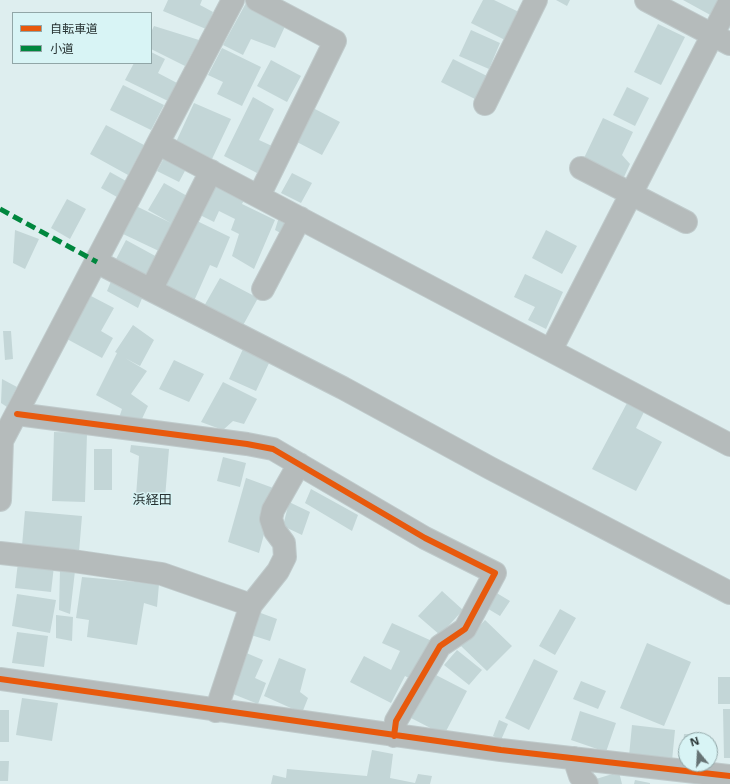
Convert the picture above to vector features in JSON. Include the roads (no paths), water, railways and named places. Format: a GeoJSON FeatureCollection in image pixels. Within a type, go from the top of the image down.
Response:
{"type":"FeatureCollection","features":[{"type":"Feature","properties":{"kind":"street"},"geometry":{"type":"LineString","coordinates":[[0,500],[2,441],[159,144],[233,0]]}},
{"type":"Feature","properties":{"kind":"street"},"geometry":{"type":"LineString","coordinates":[[258,0],[335,41],[258,196]]}},
{"type":"Feature","properties":{"kind":"street"},"geometry":{"type":"LineString","coordinates":[[485,104],[536,0]]}},
{"type":"Feature","properties":{"kind":"street"},"geometry":{"type":"LineString","coordinates":[[646,0],[721,39]]}},
{"type":"Feature","properties":{"kind":"street"},"geometry":{"type":"LineString","coordinates":[[551,350],[631,193],[721,39],[730,1]]}},
{"type":"Feature","properties":{"kind":"street"},"geometry":{"type":"LineString","coordinates":[[159,144],[730,445]]}},
{"type":"Feature","properties":{"kind":"street"},"geometry":{"type":"LineString","coordinates":[[581,168],[686,222]]}},
{"type":"Feature","properties":{"kind":"street"},"geometry":{"type":"LineString","coordinates":[[151,290],[211,171]]}},
{"type":"Feature","properties":{"kind":"street"},"geometry":{"type":"LineString","coordinates":[[262,289],[300,218]]}},
{"type":"Feature","properties":{"kind":"street"},"geometry":{"type":"LineString","coordinates":[[97,262],[343,388],[490,468],[730,593]]}},
{"type":"Feature","properties":{"kind":"street"},"geometry":{"type":"LineString","coordinates":[[17,414],[247,444],[273,449],[425,538],[495,573],[465,629],[440,646],[396,721],[394,736]]}},
{"type":"Feature","properties":{"kind":"street"},"geometry":{"type":"LineString","coordinates":[[216,711],[251,605],[278,571],[285,557],[284,543],[275,531],[271,519],[274,510],[299,464]]}},
{"type":"Feature","properties":{"kind":"street"},"geometry":{"type":"LineString","coordinates":[[0,553],[72,561],[162,574],[251,605]]}},
{"type":"Feature","properties":{"kind":"street"},"geometry":{"type":"LineString","coordinates":[[0,679],[394,736],[730,776]]}},
{"type":"Feature","properties":{"kind":"street"},"geometry":{"type":"LineString","coordinates":[[574,758],[580,776],[586,784]]}},
{"type":"Feature","properties":{"kind":"district","name":"浜経田"},"geometry":{"type":"Point","coordinates":[152,500]}}]}
